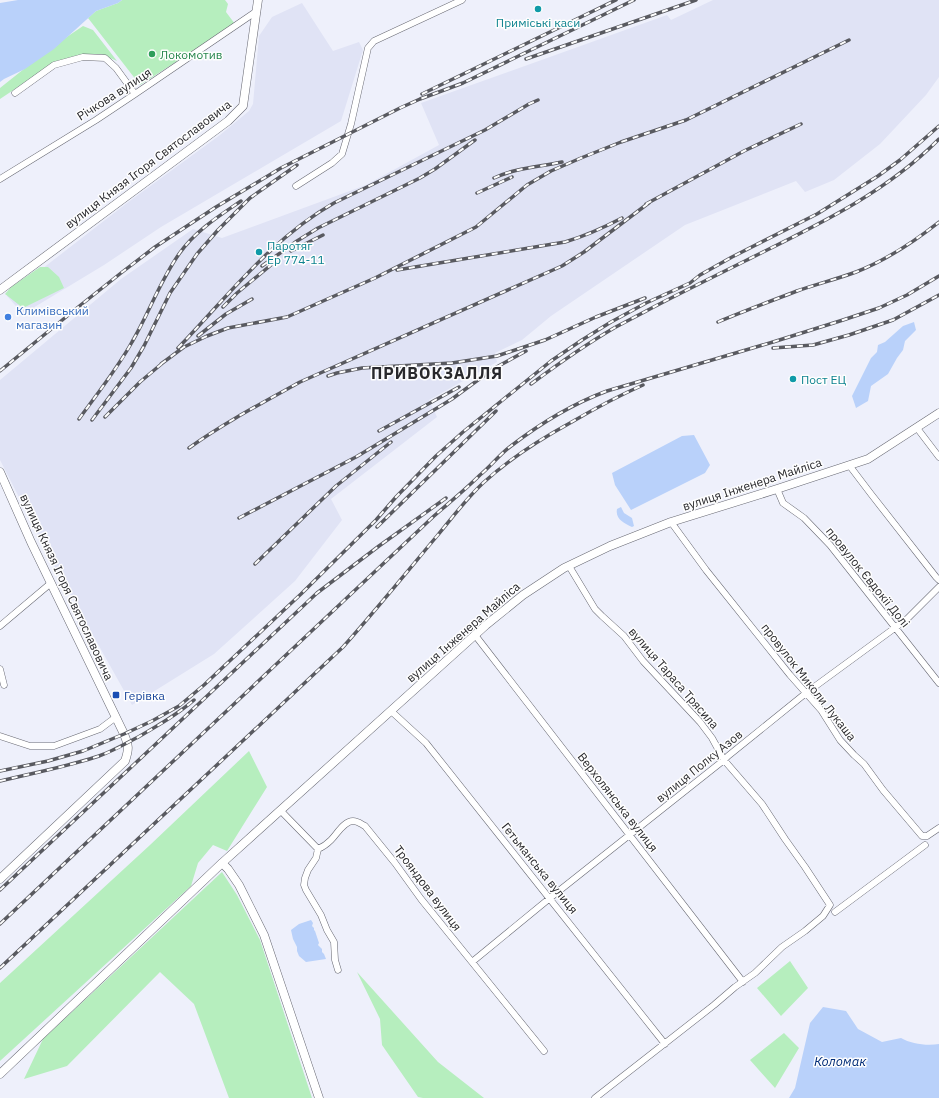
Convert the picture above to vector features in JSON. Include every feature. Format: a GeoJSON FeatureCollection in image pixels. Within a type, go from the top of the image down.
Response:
{"type":"FeatureCollection","features":[{"type":"Feature","properties":{"kind":"street","name":"вулиця Князя Ігоря Святославовича"},"geometry":{"type":"LineString","coordinates":[[0,290],[222,125],[243,106],[258,0]]}},
{"type":"Feature","properties":{"kind":"street"},"geometry":{"type":"LineString","coordinates":[[296,186],[332,163],[342,154],[351,124],[368,48],[374,41],[462,0]]}},
{"type":"Feature","properties":{"kind":"street","name":"Річкова вулиця"},"geometry":{"type":"LineString","coordinates":[[0,179],[96,120],[257,10]]}},
{"type":"Feature","properties":{"kind":"street"},"geometry":{"type":"LineString","coordinates":[[15,93],[54,65],[83,57],[105,58],[116,68],[135,94]]}},
{"type":"Feature","properties":{"kind":"street","name":"вулиця Інженера Майліса"},"geometry":{"type":"LineString","coordinates":[[0,1074],[222,863],[475,635],[523,595],[569,566],[610,546],[671,522],[868,459],[939,414]]}},
{"type":"Feature","properties":{"kind":"street"},"geometry":{"type":"LineString","coordinates":[[917,428],[939,457]]}},
{"type":"Feature","properties":{"kind":"street"},"geometry":{"type":"LineString","coordinates":[[849,465],[880,507],[939,580]]}},
{"type":"Feature","properties":{"kind":"street","name":"вулиця Князя Ігоря Святославовича"},"geometry":{"type":"LineString","coordinates":[[0,472],[31,542],[124,734],[129,749],[125,761],[0,879]]}},
{"type":"Feature","properties":{"kind":"street","name":"провулок Євдокії Долі"},"geometry":{"type":"LineString","coordinates":[[777,489],[783,503],[804,518],[830,545],[939,683]]}},
{"type":"Feature","properties":{"kind":"street","name":"провулок Миколи Лукаша"},"geometry":{"type":"LineString","coordinates":[[671,522],[702,565],[821,710],[847,748],[864,764],[883,790],[922,836],[927,836],[939,828]]}},
{"type":"Feature","properties":{"kind":"street","name":"вулиця Тараса Трясила"},"geometry":{"type":"LineString","coordinates":[[569,566],[595,609],[624,636],[643,661],[700,722],[712,738],[724,760],[762,804],[830,905],[823,916],[782,947],[755,973],[743,982]]}},
{"type":"Feature","properties":{"kind":"street"},"geometry":{"type":"LineString","coordinates":[[0,626],[51,583]]}},
{"type":"Feature","properties":{"kind":"street","name":"вулиця Полку Азов"},"geometry":{"type":"LineString","coordinates":[[472,962],[806,693],[895,627],[908,620],[939,587]]}},
{"type":"Feature","properties":{"kind":"street","name":"Верхолянська вулиця"},"geometry":{"type":"LineString","coordinates":[[475,635],[743,982]]}},
{"type":"Feature","properties":{"kind":"street"},"geometry":{"type":"LineString","coordinates":[[0,669],[4,685]]}},
{"type":"Feature","properties":{"kind":"street","name":"Гетьманська вулиця"},"geometry":{"type":"LineString","coordinates":[[391,711],[426,743],[666,1044]]}},
{"type":"Feature","properties":{"kind":"street"},"geometry":{"type":"LineString","coordinates":[[0,736],[30,746],[54,746],[100,729],[116,717]]}},
{"type":"Feature","properties":{"kind":"street"},"geometry":{"type":"LineString","coordinates":[[281,810],[318,849],[316,858],[308,870],[304,885],[334,942],[335,960],[338,970]]}},
{"type":"Feature","properties":{"kind":"street","name":"Трояндова вулиця"},"geometry":{"type":"LineString","coordinates":[[318,849],[324,846],[343,826],[349,822],[360,822],[365,826],[421,899],[544,1051]]}},
{"type":"Feature","properties":{"kind":"street"},"geometry":{"type":"LineString","coordinates":[[835,912],[925,845]]}},
{"type":"Feature","properties":{"kind":"street"},"geometry":{"type":"LineString","coordinates":[[222,863],[239,885],[264,935],[319,1098]]}},
{"type":"Feature","properties":{"kind":"street"},"geometry":{"type":"LineString","coordinates":[[595,1098],[666,1044],[743,982]]}},
{"type":"Feature","properties":{"kind":"shaded area"},"geometry":{"type":"Polygon","coordinates":[[[713,0],[939,0],[939,77],[926,95],[880,144],[834,180],[805,192],[796,181],[685,225],[551,316],[522,340],[495,353],[497,362],[429,400],[437,417],[331,499],[342,520],[295,581],[214,654],[132,705],[51,560],[0,460],[0,380],[121,279],[193,229],[222,238],[366,185],[439,145],[421,103],[667,15],[671,20],[713,0]]]}},
{"type":"Feature","properties":{"kind":"shaded area"},"geometry":{"type":"Polygon","coordinates":[[[302,3],[333,51],[359,42],[363,50],[341,121],[161,227],[104,265],[23,314],[7,296],[127,203],[220,135],[249,111],[253,104],[259,36],[272,17],[302,3]]]}},
{"type":"Feature","properties":{"kind":"green space","name":"Локомотив"},"geometry":{"type":"Polygon","coordinates":[[[122,0],[225,0],[228,4],[226,12],[235,24],[140,85],[88,18],[96,11],[118,3],[122,0]]]}},
{"type":"Feature","properties":{"kind":"green space"},"geometry":{"type":"Polygon","coordinates":[[[83,26],[93,30],[117,61],[101,54],[57,61],[0,99],[0,88],[49,49],[83,26]]]}},
{"type":"Feature","properties":{"kind":"green space"},"geometry":{"type":"Polygon","coordinates":[[[40,267],[48,267],[59,277],[64,288],[23,308],[5,294],[11,287],[40,267]]]}},
{"type":"Feature","properties":{"kind":"green space"},"geometry":{"type":"Polygon","coordinates":[[[249,751],[267,787],[227,851],[213,845],[198,863],[191,886],[0,1061],[0,983],[150,845],[249,751]]]}},
{"type":"Feature","properties":{"kind":"green space"},"geometry":{"type":"Polygon","coordinates":[[[222,872],[237,895],[260,940],[312,1098],[229,1098],[194,1004],[160,972],[67,1066],[24,1079],[43,1039],[222,872]]]}},
{"type":"Feature","properties":{"kind":"green space"},"geometry":{"type":"Polygon","coordinates":[[[790,961],[808,988],[781,1016],[757,988],[790,961]]]}},
{"type":"Feature","properties":{"kind":"green space"},"geometry":{"type":"Polygon","coordinates":[[[357,972],[438,1062],[484,1098],[418,1097],[382,1045],[380,1019],[357,972]]]}},
{"type":"Feature","properties":{"kind":"green space"},"geometry":{"type":"Polygon","coordinates":[[[784,1033],[799,1048],[775,1088],[750,1060],[784,1033]]]}},
{"type":"Feature","properties":{"kind":"water"},"geometry":{"type":"Polygon","coordinates":[[[18,0],[122,0],[118,3],[96,11],[54,49],[25,69],[0,82],[0,3],[18,0]]]}},
{"type":"Feature","properties":{"kind":"water"},"geometry":{"type":"Polygon","coordinates":[[[914,322],[916,330],[905,341],[903,350],[888,374],[871,386],[868,401],[856,408],[852,396],[871,358],[877,352],[878,345],[885,342],[903,326],[914,322]]]}},
{"type":"Feature","properties":{"kind":"water"},"geometry":{"type":"Polygon","coordinates":[[[694,435],[710,465],[705,473],[631,510],[615,485],[612,473],[682,436],[694,435]]]}},
{"type":"Feature","properties":{"kind":"water"},"geometry":{"type":"Polygon","coordinates":[[[621,507],[624,513],[632,518],[634,526],[632,527],[619,518],[617,515],[617,509],[621,507]]]}},
{"type":"Feature","properties":{"kind":"water"},"geometry":{"type":"Polygon","coordinates":[[[311,920],[319,943],[318,945],[322,949],[326,959],[306,962],[299,956],[291,930],[299,924],[311,920]]]}},
{"type":"Feature","properties":{"kind":"water","name":"Коломак"},"geometry":{"type":"Polygon","coordinates":[[[823,1007],[846,1011],[858,1029],[882,1042],[901,1038],[909,1042],[919,1044],[939,1044],[939,1098],[789,1098],[795,1088],[810,1023],[823,1007]]]}},
{"type":"Feature","properties":{"kind":"railway"},"geometry":{"type":"LineString","coordinates":[[422,94],[616,0]]}},
{"type":"Feature","properties":{"kind":"railway"},"geometry":{"type":"LineString","coordinates":[[0,371],[155,247],[216,207],[281,168],[400,108],[463,83],[634,0]]}},
{"type":"Feature","properties":{"kind":"railway"},"geometry":{"type":"LineString","coordinates":[[526,59],[696,0]]}},
{"type":"Feature","properties":{"kind":"railway"},"geometry":{"type":"LineString","coordinates":[[161,364],[184,347],[207,336],[228,328],[287,317],[375,278],[476,227],[527,185],[551,171],[621,142],[686,120],[849,40]]}},
{"type":"Feature","properties":{"kind":"railway"},"geometry":{"type":"LineString","coordinates":[[178,348],[270,251],[290,233],[312,217],[334,203],[485,130],[538,100]]}},
{"type":"Feature","properties":{"kind":"railway"},"geometry":{"type":"LineString","coordinates":[[646,204],[744,151],[801,124]]}},
{"type":"Feature","properties":{"kind":"railway"},"geometry":{"type":"LineString","coordinates":[[0,771],[48,761],[83,751],[152,721],[179,706],[204,685],[301,594],[376,520],[436,456],[463,432],[551,361],[611,322],[646,303],[690,283],[700,275],[732,257],[817,214],[878,176],[900,160],[939,126]]}},
{"type":"Feature","properties":{"kind":"railway"},"geometry":{"type":"LineString","coordinates":[[531,384],[614,328],[672,297],[822,222],[872,193],[918,159],[939,139]]}},
{"type":"Feature","properties":{"kind":"railway"},"geometry":{"type":"LineString","coordinates":[[262,266],[318,228],[420,178],[475,140]]}},
{"type":"Feature","properties":{"kind":"railway"},"geometry":{"type":"LineString","coordinates":[[494,178],[519,170],[562,162]]}},
{"type":"Feature","properties":{"kind":"railway"},"geometry":{"type":"LineString","coordinates":[[92,420],[131,368],[144,346],[170,293],[197,254],[218,230],[250,198],[297,165]]}},
{"type":"Feature","properties":{"kind":"railway"},"geometry":{"type":"LineString","coordinates":[[477,193],[512,177]]}},
{"type":"Feature","properties":{"kind":"railway"},"geometry":{"type":"LineString","coordinates":[[79,419],[120,362],[138,331],[172,264],[179,254],[200,231],[241,201]]}},
{"type":"Feature","properties":{"kind":"railway"},"geometry":{"type":"LineString","coordinates":[[189,448],[229,422],[300,382],[562,266],[584,252],[650,202]]}},
{"type":"Feature","properties":{"kind":"railway"},"geometry":{"type":"LineString","coordinates":[[397,270],[565,242],[594,232],[622,218]]}},
{"type":"Feature","properties":{"kind":"railway"},"geometry":{"type":"LineString","coordinates":[[718,322],[797,291],[849,275],[867,267],[899,250],[939,222]]}},
{"type":"Feature","properties":{"kind":"railway"},"geometry":{"type":"LineString","coordinates":[[291,251],[323,235]]}},
{"type":"Feature","properties":{"kind":"railway"},"geometry":{"type":"LineString","coordinates":[[223,307],[237,293],[271,265]]}},
{"type":"Feature","properties":{"kind":"railway"},"geometry":{"type":"LineString","coordinates":[[0,924],[434,516],[507,449],[534,430],[569,408],[607,391],[773,342],[879,308],[907,295],[939,276]]}},
{"type":"Feature","properties":{"kind":"railway"},"geometry":{"type":"LineString","coordinates":[[773,348],[813,345],[849,335],[893,320],[939,295]]}},
{"type":"Feature","properties":{"kind":"railway"},"geometry":{"type":"LineString","coordinates":[[328,376],[362,368],[452,363],[497,356],[545,340],[596,317],[645,298]]}},
{"type":"Feature","properties":{"kind":"railway"},"geometry":{"type":"LineString","coordinates":[[198,336],[226,314],[252,299]]}},
{"type":"Feature","properties":{"kind":"railway"},"geometry":{"type":"LineString","coordinates":[[239,518],[356,457],[452,399],[493,369],[526,351]]}},
{"type":"Feature","properties":{"kind":"railway"},"geometry":{"type":"LineString","coordinates":[[105,417],[140,382],[165,361]]}},
{"type":"Feature","properties":{"kind":"railway"},"geometry":{"type":"LineString","coordinates":[[0,968],[343,647],[465,502],[483,483],[514,458],[547,436],[606,403],[643,385]]}},
{"type":"Feature","properties":{"kind":"railway"},"geometry":{"type":"LineString","coordinates":[[379,431],[459,387]]}},
{"type":"Feature","properties":{"kind":"railway"},"geometry":{"type":"LineString","coordinates":[[377,527],[496,411]]}},
{"type":"Feature","properties":{"kind":"railway"},"geometry":{"type":"LineString","coordinates":[[255,564],[336,486],[391,442]]}},
{"type":"Feature","properties":{"kind":"railway"},"geometry":{"type":"LineString","coordinates":[[0,890],[317,593],[446,498]]}},
{"type":"Feature","properties":{"kind":"railway"},"geometry":{"type":"LineString","coordinates":[[0,781],[62,767],[104,754],[154,728],[175,715],[194,700]]}},
{"type":"Feature","properties":{"kind":"place","name":"Приміські каси"},"geometry":{"type":"Point","coordinates":[538,9]}},
{"type":"Feature","properties":{"kind":"place","name":"Локомотив"},"geometry":{"type":"Point","coordinates":[152,54]}},
{"type":"Feature","properties":{"kind":"place","name":"Паротяг Ер 774-11"},"geometry":{"type":"Point","coordinates":[259,252]}},
{"type":"Feature","properties":{"kind":"place","name":"Климівський магазин"},"geometry":{"type":"Point","coordinates":[8,317]}},
{"type":"Feature","properties":{"kind":"place","name":"Пост ЕЦ"},"geometry":{"type":"Point","coordinates":[793,379]}},
{"type":"Feature","properties":{"kind":"place","name":"Герівка"},"geometry":{"type":"Point","coordinates":[116,695]}},
{"type":"Feature","properties":{"kind":"district","name":"ПРИВОКЗАЛЛЯ"},"geometry":{"type":"Point","coordinates":[437,373]}}]}
